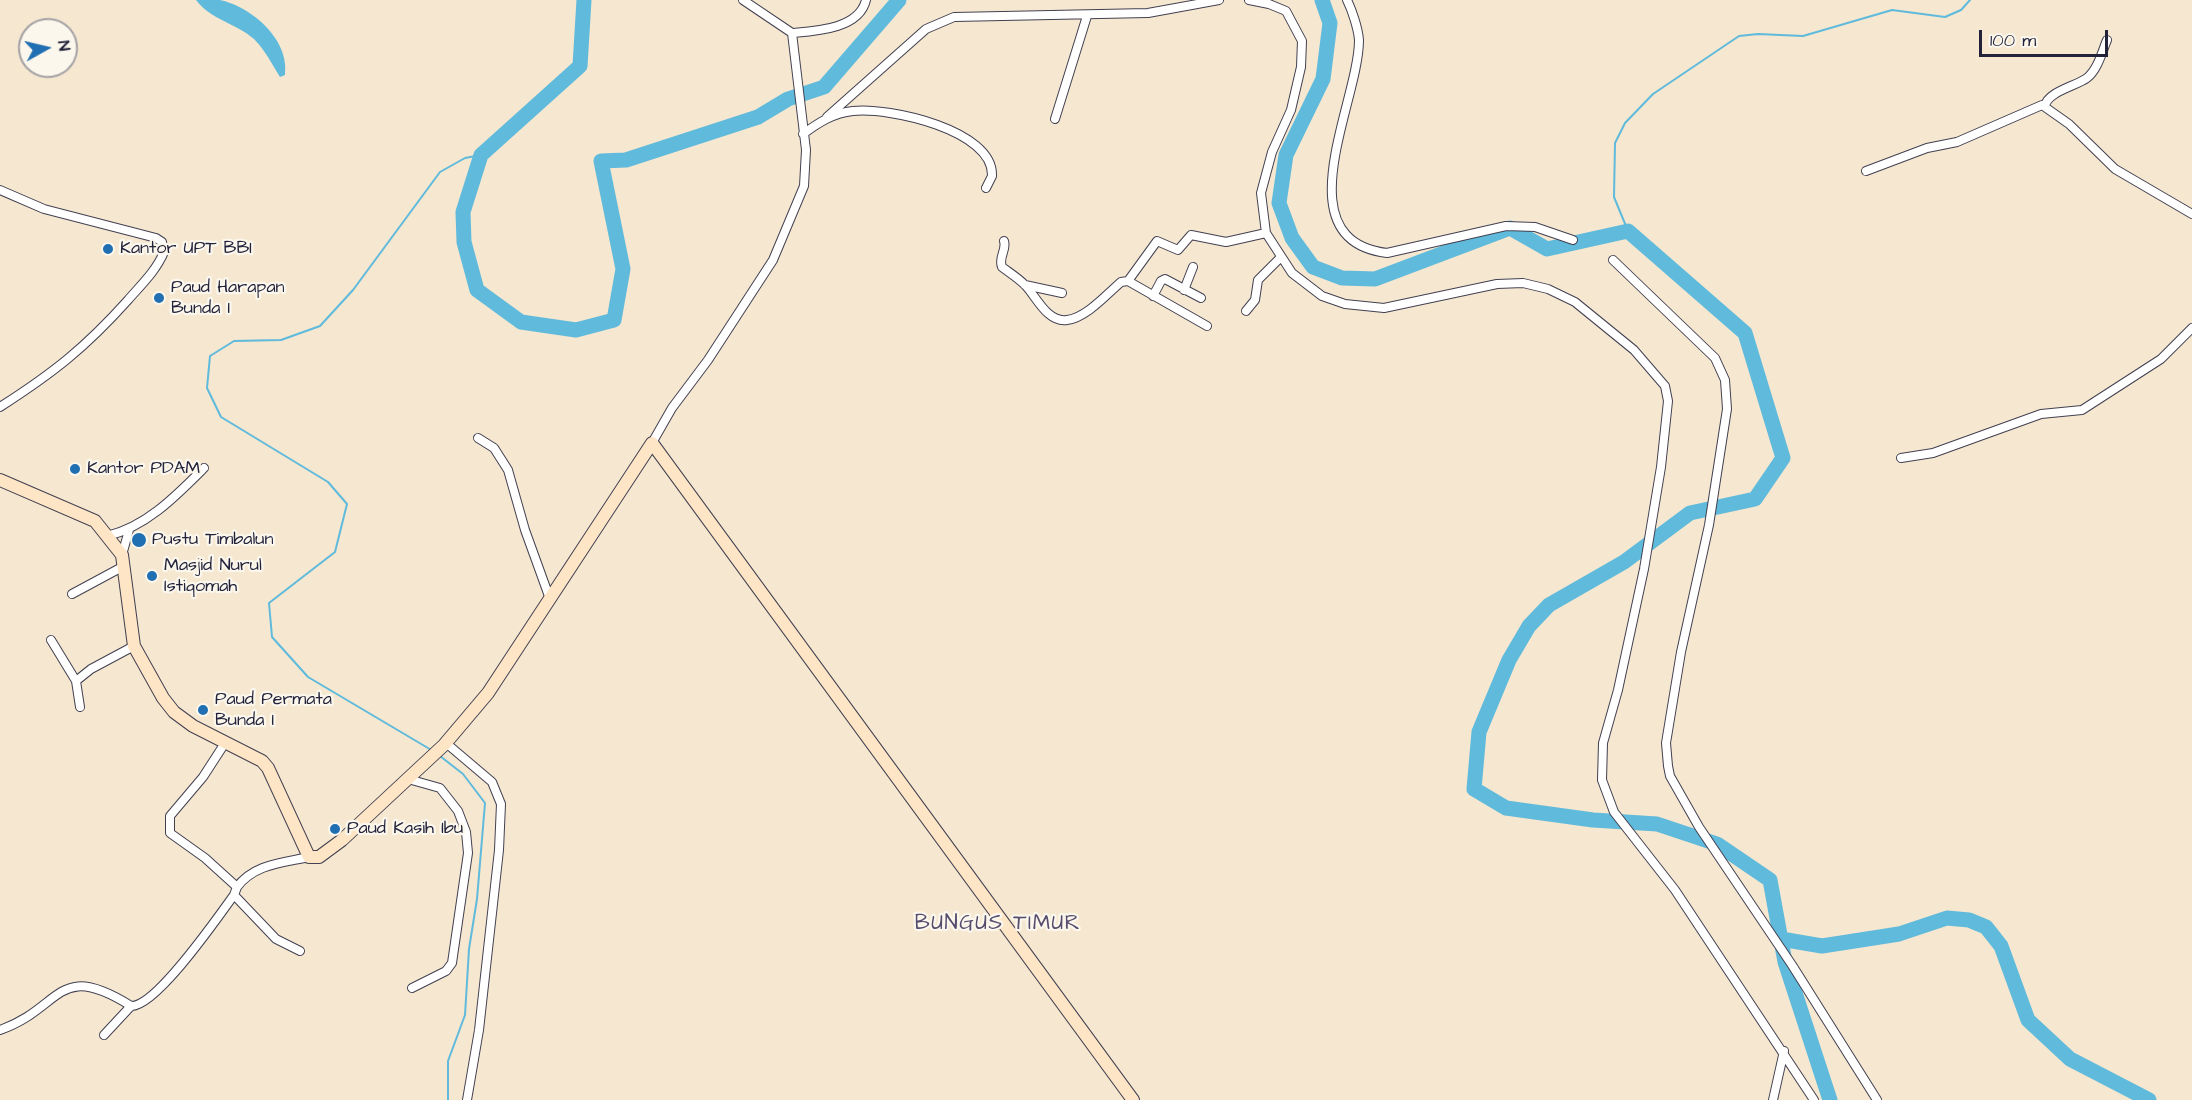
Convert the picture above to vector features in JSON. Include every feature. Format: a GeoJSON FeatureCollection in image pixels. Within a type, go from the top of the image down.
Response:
{"type":"FeatureCollection","features":[{"type":"Feature","properties":{"kind":"street"},"geometry":{"type":"LineString","coordinates":[[743,0],[792,33],[812,32],[851,21],[862,11],[866,0]]}},
{"type":"Feature","properties":{"kind":"street"},"geometry":{"type":"LineString","coordinates":[[803,134],[827,117],[912,40],[938,22],[954,17],[979,15],[1087,16],[1164,12],[1219,0]]}},
{"type":"Feature","properties":{"kind":"street"},"geometry":{"type":"LineString","coordinates":[[1249,0],[1269,4],[1286,11],[1294,22],[1302,41],[1301,67],[1291,110],[1272,152],[1261,193],[1266,233],[1279,259],[1292,273],[1322,296],[1345,304],[1384,308],[1497,284],[1533,285],[1575,302],[1634,350],[1665,386],[1668,400],[1644,569],[1618,690],[1603,743],[1602,780],[1614,812],[1675,890],[1784,1051],[1814,1100]]}},
{"type":"Feature","properties":{"kind":"street"},"geometry":{"type":"LineString","coordinates":[[1347,0],[1359,38],[1352,87],[1336,147],[1331,198],[1337,224],[1356,243],[1369,250],[1387,253],[1506,226],[1522,225],[1549,230],[1573,240]]}},
{"type":"Feature","properties":{"kind":"street"},"geometry":{"type":"LineString","coordinates":[[1055,119],[1087,16]]}},
{"type":"Feature","properties":{"kind":"street"},"geometry":{"type":"LineString","coordinates":[[104,1035],[131,1006],[142,1004],[153,996],[200,942],[248,875],[260,868],[309,857],[319,857],[342,840],[445,744],[488,693],[652,443],[672,408],[708,360],[773,260],[804,186],[806,167],[792,33]]}},
{"type":"Feature","properties":{"kind":"street"},"geometry":{"type":"LineString","coordinates":[[2045,106],[2051,97],[2076,86],[2091,74],[2107,40]]}},
{"type":"Feature","properties":{"kind":"street"},"geometry":{"type":"LineString","coordinates":[[1866,171],[1928,148],[1957,142],[2034,107],[2045,106],[2076,130],[2115,169],[2192,214]]}},
{"type":"Feature","properties":{"kind":"street"},"geometry":{"type":"LineString","coordinates":[[827,117],[852,111],[888,113],[943,127],[978,145],[988,158],[992,176],[986,188]]}},
{"type":"Feature","properties":{"kind":"street"},"geometry":{"type":"LineString","coordinates":[[0,190],[44,209],[156,238],[162,242],[164,252],[148,277],[93,339],[56,371],[0,407]]}},
{"type":"Feature","properties":{"kind":"street"},"geometry":{"type":"LineString","coordinates":[[1128,281],[1158,241],[1178,250],[1191,235],[1226,242],[1266,233]]}},
{"type":"Feature","properties":{"kind":"street"},"geometry":{"type":"LineString","coordinates":[[1004,241],[1002,267],[1025,285],[1043,309],[1053,316],[1067,320],[1082,313],[1121,282],[1128,281],[1207,326]]}},
{"type":"Feature","properties":{"kind":"street"},"geometry":{"type":"LineString","coordinates":[[1246,311],[1255,300],[1256,283],[1279,259]]}},
{"type":"Feature","properties":{"kind":"street"},"geometry":{"type":"LineString","coordinates":[[1613,260],[1708,350],[1722,369],[1727,410],[1709,525],[1681,652],[1666,743],[1670,776],[1714,851],[1792,965],[1877,1100]]}},
{"type":"Feature","properties":{"kind":"street"},"geometry":{"type":"LineString","coordinates":[[1184,290],[1193,267]]}},
{"type":"Feature","properties":{"kind":"street"},"geometry":{"type":"LineString","coordinates":[[1153,296],[1163,279],[1201,298]]}},
{"type":"Feature","properties":{"kind":"street"},"geometry":{"type":"LineString","coordinates":[[1025,285],[1062,293]]}},
{"type":"Feature","properties":{"kind":"street"},"geometry":{"type":"LineString","coordinates":[[1901,458],[1933,453],[2041,414],[2082,410],[2161,359],[2192,328]]}},
{"type":"Feature","properties":{"kind":"street"},"geometry":{"type":"LineString","coordinates":[[478,438],[494,448],[508,470],[525,530],[550,599]]}},
{"type":"Feature","properties":{"kind":"street"},"geometry":{"type":"LineString","coordinates":[[652,443],[1133,1100]]}},
{"type":"Feature","properties":{"kind":"street"},"geometry":{"type":"LineString","coordinates":[[107,536],[129,530],[174,497],[204,468]]}},
{"type":"Feature","properties":{"kind":"street"},"geometry":{"type":"LineString","coordinates":[[0,480],[88,517],[107,536],[123,560]]}},
{"type":"Feature","properties":{"kind":"street"},"geometry":{"type":"LineString","coordinates":[[129,530],[123,560],[134,646],[174,712],[193,726],[262,761],[268,768],[309,857]]}},
{"type":"Feature","properties":{"kind":"street"},"geometry":{"type":"LineString","coordinates":[[72,594],[123,560]]}},
{"type":"Feature","properties":{"kind":"street"},"geometry":{"type":"LineString","coordinates":[[51,640],[76,681],[80,707]]}},
{"type":"Feature","properties":{"kind":"street"},"geometry":{"type":"LineString","coordinates":[[76,681],[91,669],[134,646]]}},
{"type":"Feature","properties":{"kind":"street"},"geometry":{"type":"LineString","coordinates":[[225,743],[203,777],[170,816],[168,826],[175,838],[206,858],[276,939],[300,951]]}},
{"type":"Feature","properties":{"kind":"street"},"geometry":{"type":"LineString","coordinates":[[445,744],[492,782],[501,804],[499,850],[479,1030],[467,1100]]}},
{"type":"Feature","properties":{"kind":"street"},"geometry":{"type":"LineString","coordinates":[[410,778],[430,783],[449,796],[466,832],[468,853],[452,963],[446,971],[412,988]]}},
{"type":"Feature","properties":{"kind":"street"},"geometry":{"type":"LineString","coordinates":[[0,1030],[26,1018],[67,988],[79,985],[111,994],[131,1006]]}},
{"type":"Feature","properties":{"kind":"street"},"geometry":{"type":"LineString","coordinates":[[1773,1100],[1784,1051]]}},
{"type":"Feature","properties":{"kind":"water"},"geometry":{"type":"Polygon","coordinates":[[[196,0],[220,0],[256,18],[275,38],[285,62],[285,75],[280,77],[254,39],[216,17],[196,0]]]}},
{"type":"Feature","properties":{"kind":"waterway"},"geometry":{"type":"LineString","coordinates":[[584,0],[580,66],[481,155],[463,212],[464,242],[477,290],[521,322],[576,330],[614,320],[623,269],[601,161],[626,160],[758,117],[788,99],[824,87],[899,0]]}},
{"type":"Feature","properties":{"kind":"waterway"},"geometry":{"type":"LineString","coordinates":[[1322,0],[1330,23],[1323,79],[1286,155],[1279,203],[1292,238],[1313,267],[1342,278],[1375,279],[1510,228],[1547,249],[1628,231],[1745,333],[1783,458],[1755,499],[1690,513],[1624,562],[1549,605],[1529,626],[1509,660],[1479,732],[1474,789],[1506,808],[1593,820],[1657,824],[1717,844],[1770,880],[1785,962],[1830,1100]]}},
{"type":"Feature","properties":{"kind":"waterway"},"geometry":{"type":"LineString","coordinates":[[1628,231],[1614,197],[1615,143],[1625,123],[1653,94],[1739,36],[1758,34],[1803,36],[1892,10],[1945,17],[1961,10],[1970,0]]}},
{"type":"Feature","properties":{"kind":"waterway"},"geometry":{"type":"LineString","coordinates":[[433,751],[308,677],[272,637],[269,603],[335,552],[347,504],[328,482],[221,417],[207,388],[210,356],[234,341],[281,340],[320,326],[353,290],[440,172],[465,158],[481,155]]}},
{"type":"Feature","properties":{"kind":"waterway"},"geometry":{"type":"LineString","coordinates":[[440,756],[463,774],[485,803],[477,899],[469,949],[465,1015],[448,1061],[448,1100]]}},
{"type":"Feature","properties":{"kind":"waterway"},"geometry":{"type":"LineString","coordinates":[[1781,939],[1822,946],[1899,934],[1947,918],[1969,920],[1986,927],[2001,946],[2028,1020],[2070,1059],[2149,1100]]}},
{"type":"Feature","properties":{"kind":"place","name":"Kantor UPT BBI"},"geometry":{"type":"Point","coordinates":[108,249]}},
{"type":"Feature","properties":{"kind":"place","name":"Paud Harapan Bunda I"},"geometry":{"type":"Point","coordinates":[159,298]}},
{"type":"Feature","properties":{"kind":"place","name":"Kantor PDAM"},"geometry":{"type":"Point","coordinates":[75,469]}},
{"type":"Feature","properties":{"kind":"place","name":"Pustu Timbalun"},"geometry":{"type":"Point","coordinates":[139,540]}},
{"type":"Feature","properties":{"kind":"place","name":"Masjid Nurul Istiqomah"},"geometry":{"type":"Point","coordinates":[152,576]}},
{"type":"Feature","properties":{"kind":"place","name":"Paud Permata Bunda I"},"geometry":{"type":"Point","coordinates":[203,710]}},
{"type":"Feature","properties":{"kind":"place","name":"Paud Kasih Ibu"},"geometry":{"type":"Point","coordinates":[335,829]}},
{"type":"Feature","properties":{"kind":"district","name":"BUNGUS TIMUR"},"geometry":{"type":"Point","coordinates":[998,925]}}]}
